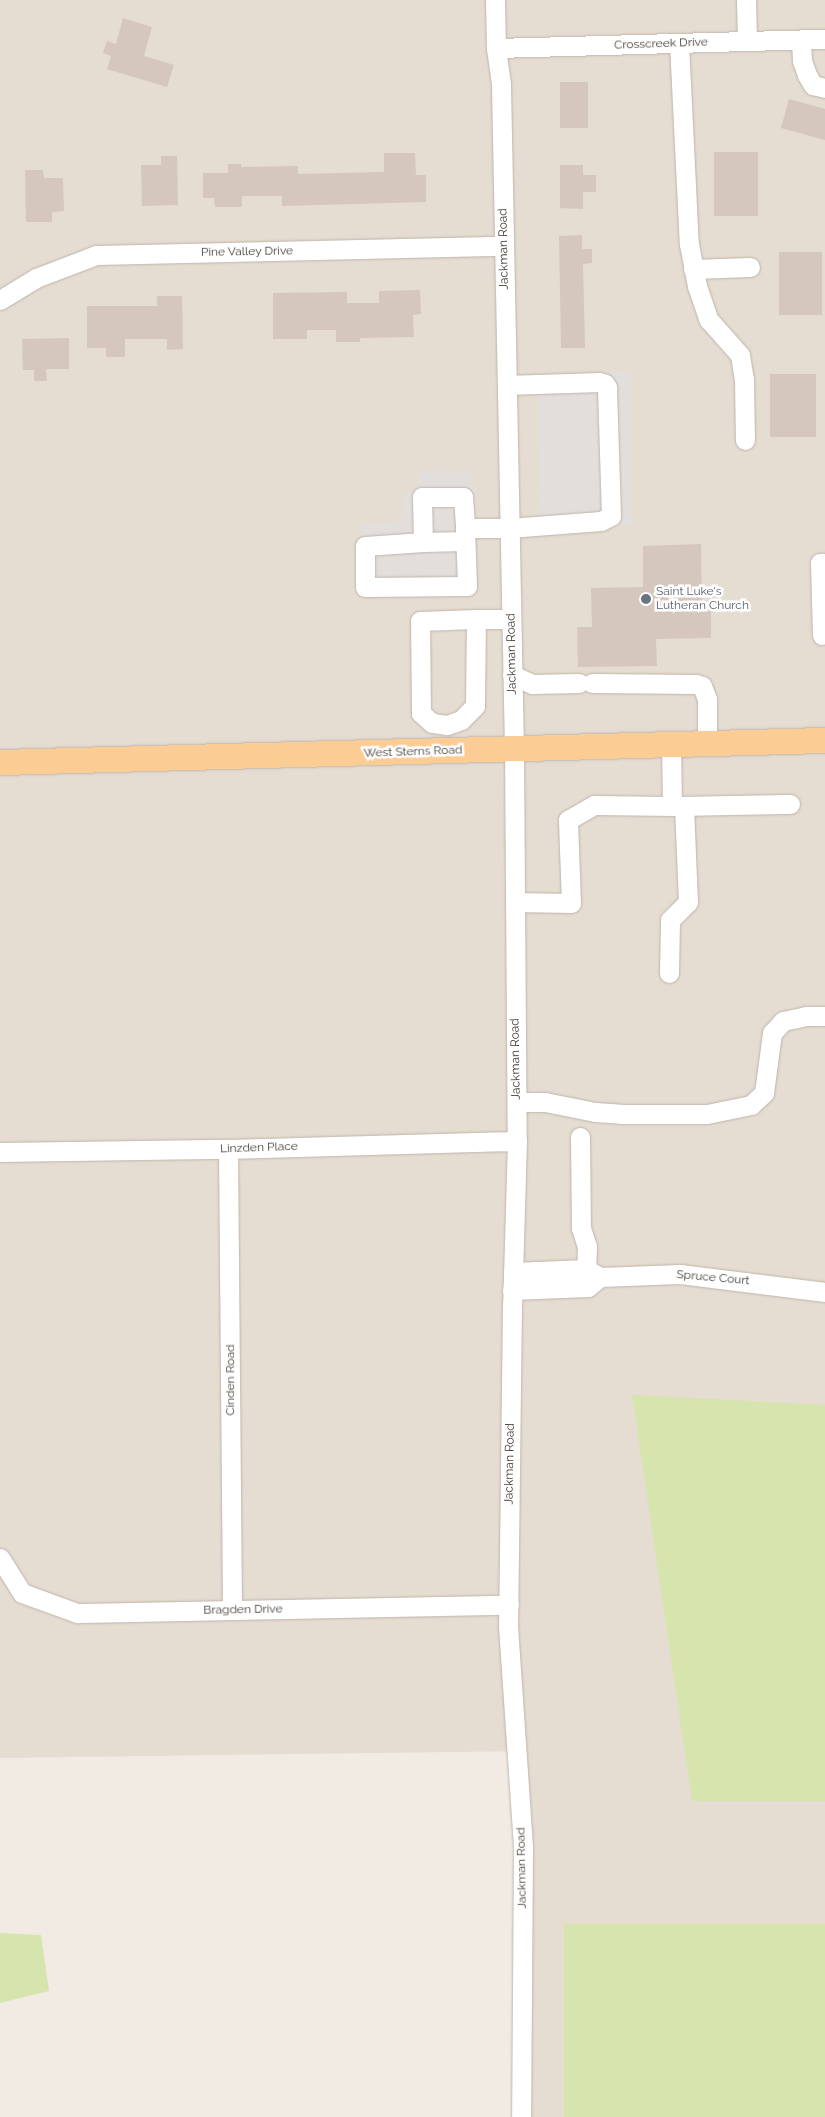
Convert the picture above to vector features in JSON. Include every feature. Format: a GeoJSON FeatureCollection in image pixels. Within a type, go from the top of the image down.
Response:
{"type":"FeatureCollection","features":[{"type":"Feature","properties":{"kind":"main road","name":"West Sterns Road"},"geometry":{"type":"LineString","coordinates":[[0,762],[825,740]]}},
{"type":"Feature","properties":{"kind":"street","name":"Jackman Road"},"geometry":{"type":"LineString","coordinates":[[495,0],[496,48],[501,85],[514,749],[517,1141],[512,1290],[508,1605],[523,1848],[521,2117]]}},
{"type":"Feature","properties":{"kind":"street"},"geometry":{"type":"LineString","coordinates":[[746,0],[747,41]]}},
{"type":"Feature","properties":{"kind":"street","name":"Crosscreek Drive"},"geometry":{"type":"LineString","coordinates":[[496,48],[825,39]]}},
{"type":"Feature","properties":{"kind":"street"},"geometry":{"type":"LineString","coordinates":[[802,41],[802,61],[807,75],[813,84],[825,88]]}},
{"type":"Feature","properties":{"kind":"street"},"geometry":{"type":"LineString","coordinates":[[679,43],[689,244],[696,286],[709,320],[740,355],[744,379],[745,440]]}},
{"type":"Feature","properties":{"kind":"street","name":"Pine Valley Drive"},"geometry":{"type":"LineString","coordinates":[[0,300],[36,278],[96,255],[504,246]]}},
{"type":"Feature","properties":{"kind":"street"},"geometry":{"type":"LineString","coordinates":[[694,269],[750,267]]}},
{"type":"Feature","properties":{"kind":"street"},"geometry":{"type":"LineString","coordinates":[[423,542],[422,497],[463,496],[465,535],[467,586],[365,587],[365,546],[423,542],[465,535],[509,528],[601,521],[608,519],[612,512],[607,387],[605,384],[599,382],[506,384]]}},
{"type":"Feature","properties":{"kind":"street"},"geometry":{"type":"LineString","coordinates":[[822,635],[820,563],[825,563]]}},
{"type":"Feature","properties":{"kind":"street"},"geometry":{"type":"LineString","coordinates":[[476,619],[475,706],[461,720],[446,725],[432,723],[421,713],[420,621],[476,619],[511,618]]}},
{"type":"Feature","properties":{"kind":"street"},"geometry":{"type":"LineString","coordinates":[[512,675],[532,684],[696,684],[702,686],[707,699],[708,744]]}},
{"type":"Feature","properties":{"kind":"street"},"geometry":{"type":"LineString","coordinates":[[669,973],[670,920],[688,902],[671,745]]}},
{"type":"Feature","properties":{"kind":"street"},"geometry":{"type":"LineString","coordinates":[[515,902],[571,903],[568,820],[594,805],[790,804]]}},
{"type":"Feature","properties":{"kind":"street"},"geometry":{"type":"LineString","coordinates":[[517,1102],[545,1102],[595,1112],[631,1114],[707,1114],[751,1105],[764,1093],[772,1033],[783,1021],[806,1016],[825,1016]]}},
{"type":"Feature","properties":{"kind":"street"},"geometry":{"type":"LineString","coordinates":[[580,1137],[581,1228],[593,1273]]}},
{"type":"Feature","properties":{"kind":"street","name":"Linzden Place"},"geometry":{"type":"LineString","coordinates":[[0,1152],[228,1149],[517,1141]]}},
{"type":"Feature","properties":{"kind":"street","name":"Cinden Road"},"geometry":{"type":"LineString","coordinates":[[228,1149],[232,1610]]}},
{"type":"Feature","properties":{"kind":"street","name":"Spruce Court"},"geometry":{"type":"LineString","coordinates":[[513,1272],[680,1274],[825,1292]]}},
{"type":"Feature","properties":{"kind":"street","name":"Spruce Court"},"geometry":{"type":"LineString","coordinates":[[512,1290],[588,1288],[593,1273]]}},
{"type":"Feature","properties":{"kind":"street","name":"Bragden Drive"},"geometry":{"type":"LineString","coordinates":[[0,1558],[22,1593],[77,1613],[508,1605]]}},
{"type":"Feature","properties":{"kind":"shaded area"},"geometry":{"type":"Polygon","coordinates":[[[0,0],[825,0],[825,2117],[531,2117],[525,1751],[0,1758],[0,0]]]}},
{"type":"Feature","properties":{"kind":"shaded area"},"geometry":{"type":"Polygon","coordinates":[[[630,372],[633,525],[541,527],[538,374],[630,372]]]}},
{"type":"Feature","properties":{"kind":"shaded area"},"geometry":{"type":"Polygon","coordinates":[[[470,471],[470,487],[475,488],[476,595],[362,597],[361,524],[403,522],[404,492],[418,491],[419,472],[470,471]]]}},
{"type":"Feature","properties":{"kind":"green space"},"geometry":{"type":"Polygon","coordinates":[[[632,1395],[825,1405],[825,1801],[692,1801],[632,1395]]]}},
{"type":"Feature","properties":{"kind":"green space"},"geometry":{"type":"Polygon","coordinates":[[[564,1924],[825,1924],[825,2117],[564,2117],[564,1924]]]}},
{"type":"Feature","properties":{"kind":"green space"},"geometry":{"type":"Polygon","coordinates":[[[0,1933],[41,1935],[49,1991],[0,2003],[0,1933]]]}},
{"type":"Feature","properties":{"kind":"building"},"geometry":{"type":"Polygon","coordinates":[[[123,18],[152,27],[144,56],[174,65],[167,87],[107,69],[111,56],[103,53],[107,41],[116,44],[123,18]]]}},
{"type":"Feature","properties":{"kind":"building"},"geometry":{"type":"Polygon","coordinates":[[[560,82],[588,82],[588,128],[560,128],[560,82]]]}},
{"type":"Feature","properties":{"kind":"building"},"geometry":{"type":"Polygon","coordinates":[[[789,99],[825,109],[825,140],[781,128],[789,99]]]}},
{"type":"Feature","properties":{"kind":"building"},"geometry":{"type":"Polygon","coordinates":[[[714,152],[758,152],[758,216],[714,216],[714,152]]]}},
{"type":"Feature","properties":{"kind":"building"},"geometry":{"type":"Polygon","coordinates":[[[384,153],[415,153],[416,175],[426,175],[426,202],[282,206],[282,196],[242,196],[242,207],[215,207],[214,198],[203,198],[203,173],[228,173],[228,164],[241,164],[241,167],[298,166],[298,174],[384,172],[384,153]]]}},
{"type":"Feature","properties":{"kind":"building"},"geometry":{"type":"Polygon","coordinates":[[[161,156],[177,156],[178,205],[142,206],[141,165],[161,165],[161,156]]]}},
{"type":"Feature","properties":{"kind":"building"},"geometry":{"type":"Polygon","coordinates":[[[560,165],[583,165],[583,175],[596,175],[596,192],[583,192],[583,209],[560,208],[560,165]]]}},
{"type":"Feature","properties":{"kind":"building"},"geometry":{"type":"Polygon","coordinates":[[[25,170],[43,170],[44,178],[63,178],[64,211],[52,212],[52,222],[26,222],[25,170]]]}},
{"type":"Feature","properties":{"kind":"building"},"geometry":{"type":"Polygon","coordinates":[[[582,235],[582,249],[592,249],[592,263],[583,264],[585,348],[561,348],[559,236],[582,235]]]}},
{"type":"Feature","properties":{"kind":"building"},"geometry":{"type":"Polygon","coordinates":[[[779,252],[822,252],[822,315],[779,315],[779,252]]]}},
{"type":"Feature","properties":{"kind":"building"},"geometry":{"type":"Polygon","coordinates":[[[420,290],[421,314],[413,315],[414,337],[360,338],[360,342],[336,342],[336,330],[307,330],[307,339],[273,339],[273,293],[347,292],[347,303],[379,303],[379,291],[420,290]]]}},
{"type":"Feature","properties":{"kind":"building"},"geometry":{"type":"Polygon","coordinates":[[[157,296],[182,296],[183,349],[167,350],[167,339],[125,339],[125,357],[106,357],[106,348],[87,348],[87,306],[157,306],[157,296]]]}},
{"type":"Feature","properties":{"kind":"building"},"geometry":{"type":"Polygon","coordinates":[[[69,338],[69,369],[46,369],[47,381],[34,381],[34,370],[23,370],[22,339],[69,338]]]}},
{"type":"Feature","properties":{"kind":"building"},"geometry":{"type":"Polygon","coordinates":[[[770,374],[816,374],[816,437],[770,437],[770,374]]]}},
{"type":"Feature","properties":{"kind":"building","name":"Saint Luke's Lutheran Church"},"geometry":{"type":"Polygon","coordinates":[[[701,544],[702,611],[711,611],[711,638],[656,639],[657,666],[578,667],[577,627],[592,627],[591,588],[643,587],[643,546],[701,544]]]}},
{"type":"Feature","properties":{"kind":"place","name":"Saint Luke's Lutheran Church"},"geometry":{"type":"Point","coordinates":[646,599]}}]}
